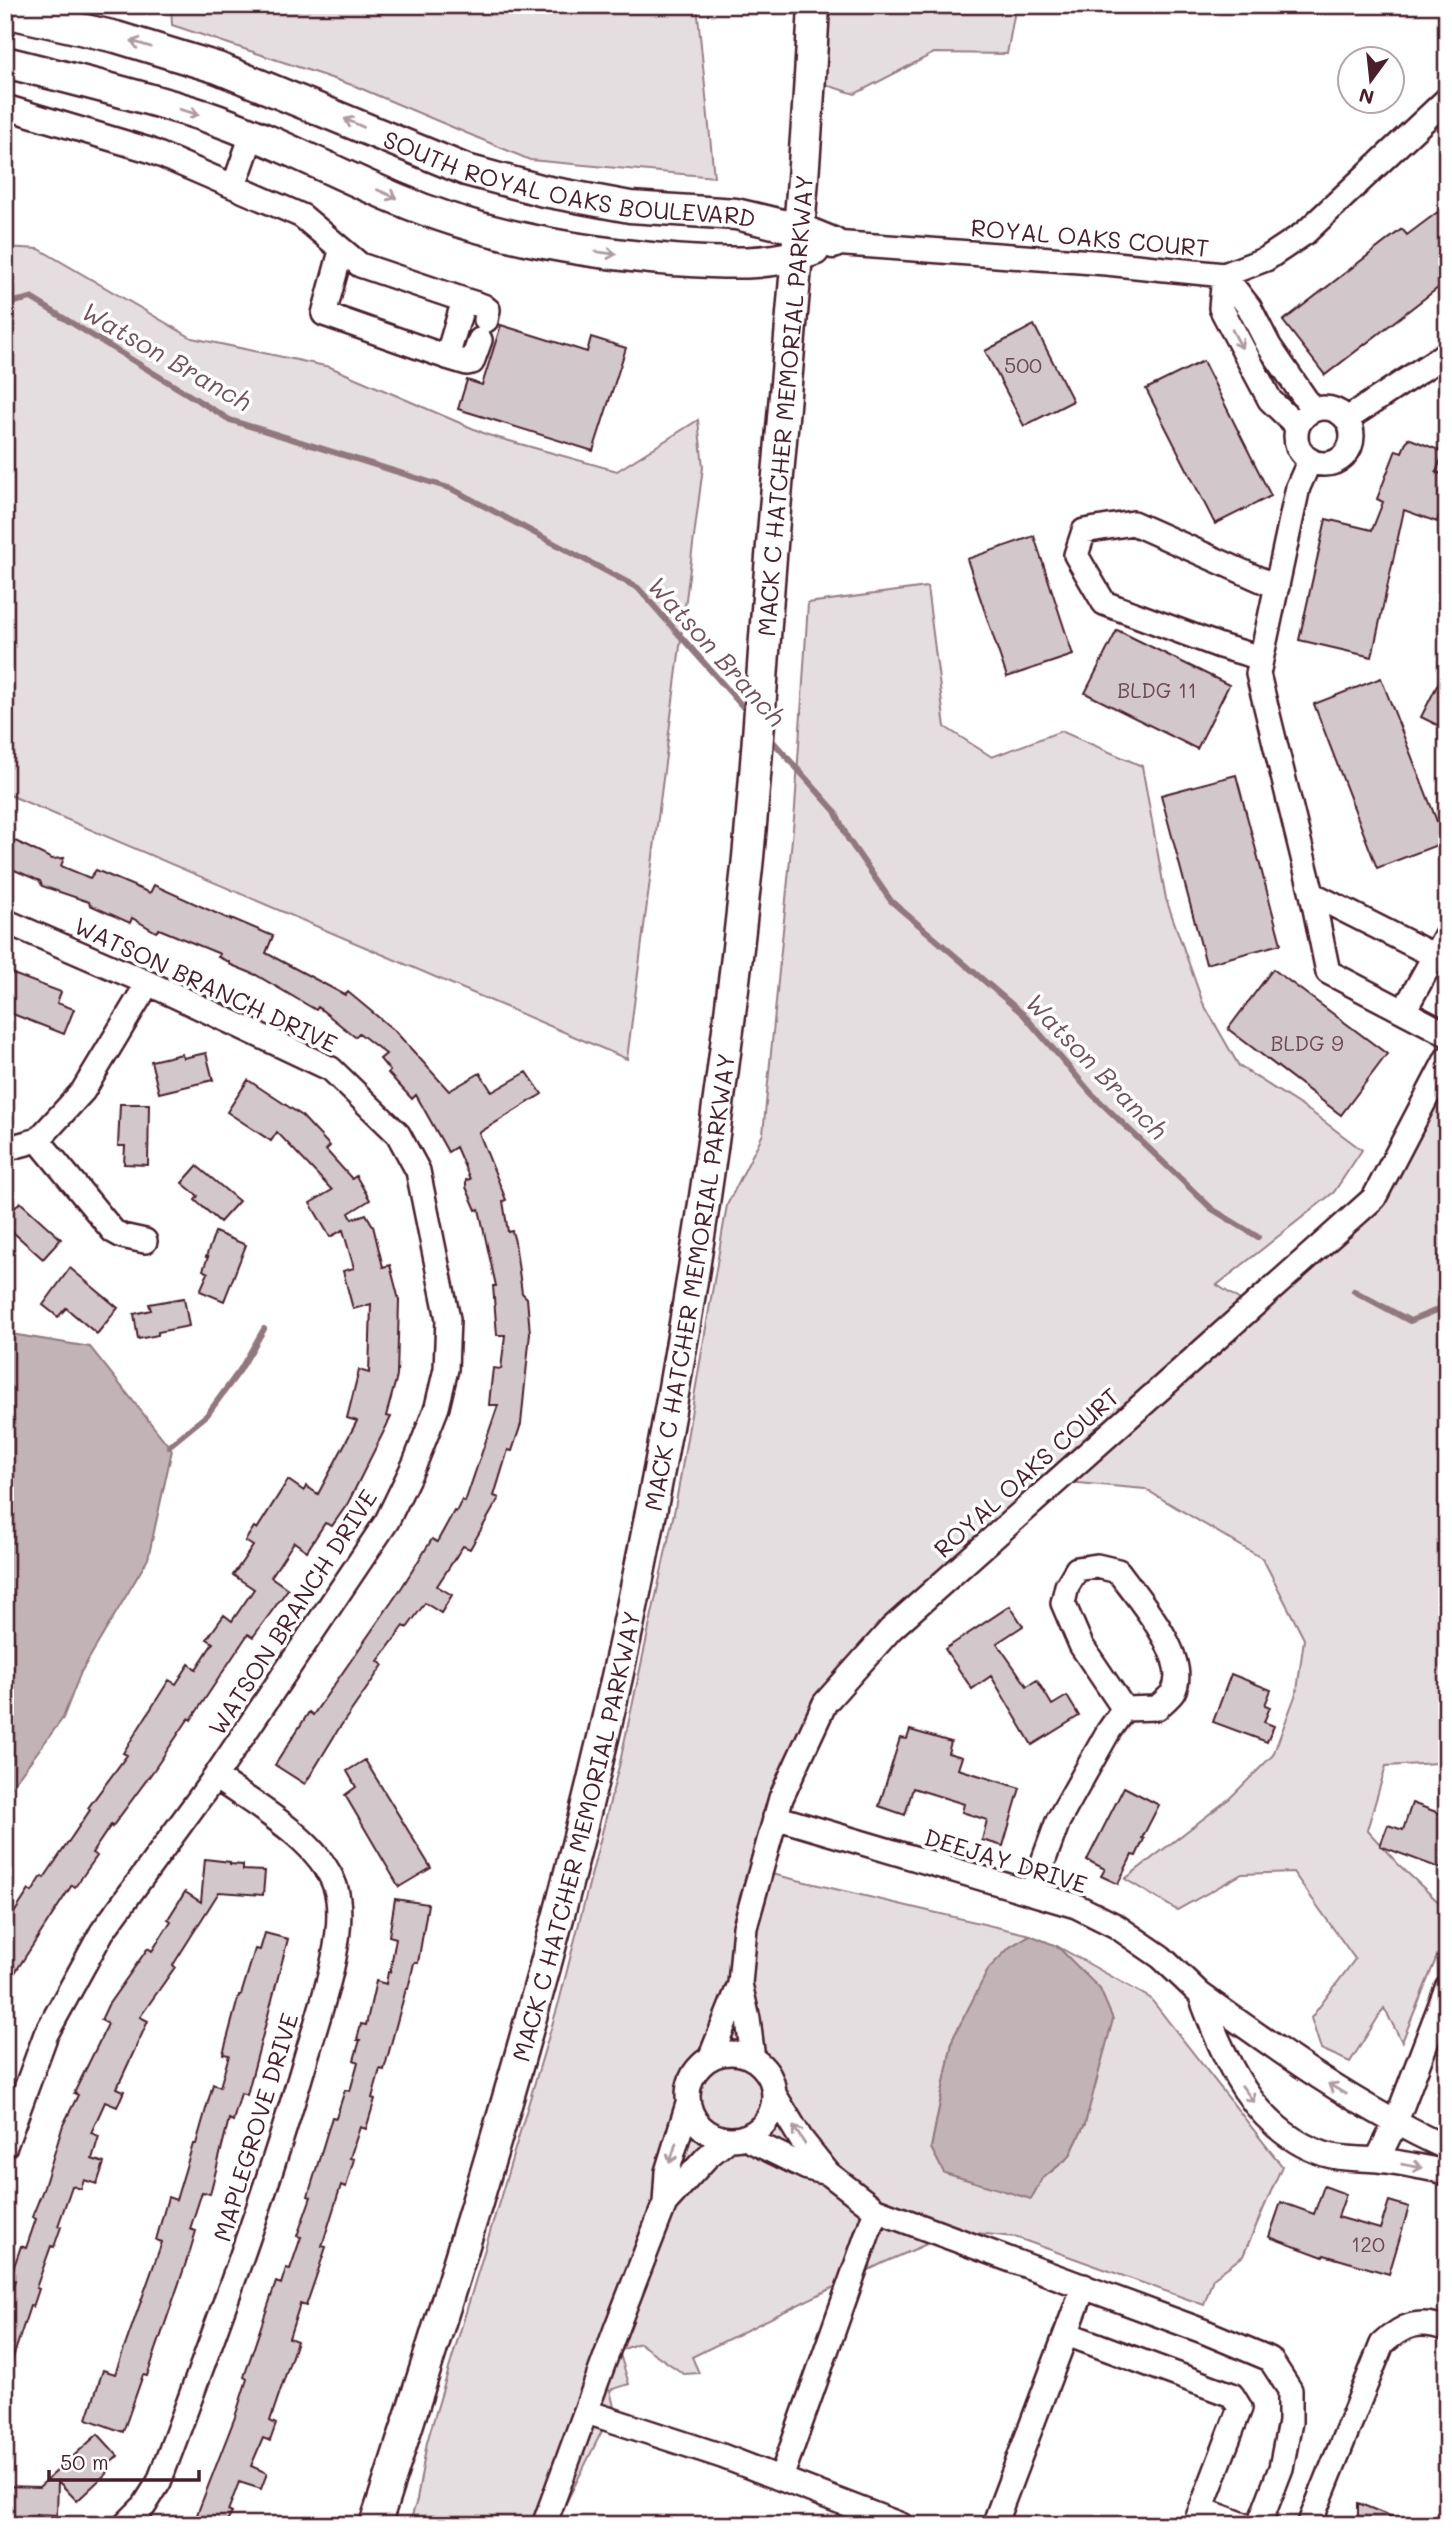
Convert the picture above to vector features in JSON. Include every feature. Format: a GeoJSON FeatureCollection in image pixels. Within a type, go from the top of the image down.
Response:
{"type":"FeatureCollection","features":[{"type":"Feature","properties":{"kind":"main road","name":"MACK C HATCHER MEMORIAL PARKWAY"},"geometry":{"type":"LineString","coordinates":[[375,2525],[539,1992],[597,1765],[640,1570],[700,1240],[747,863],[814,5]]}},
{"type":"Feature","properties":{"kind":"main road","name":"SOUTH ROYAL OAKS BOULEVARD"},"geometry":{"type":"LineString","coordinates":[[5,12],[116,37],[218,68],[466,170],[531,188],[630,207],[736,214],[797,243]]}},
{"type":"Feature","properties":{"kind":"main road","name":"SOUTH ROYAL OAKS BOULEVARD"},"geometry":{"type":"LineString","coordinates":[[5,62],[206,117],[305,157],[396,199],[475,227],[535,242],[628,256],[732,264],[797,243],[833,243]]}},
{"type":"Feature","properties":{"kind":"street","name":"ROYAL OAKS COURT"},"geometry":{"type":"LineString","coordinates":[[833,243],[1106,263],[1224,275],[1266,259],[1305,233],[1447,99]]}},
{"type":"Feature","properties":{"kind":"street"},"geometry":{"type":"LineString","coordinates":[[5,107],[149,150],[302,216],[360,265],[483,306],[488,310],[472,362],[447,357],[324,314],[341,251]]}},
{"type":"Feature","properties":{"kind":"street"},"geometry":{"type":"LineString","coordinates":[[234,186],[252,135]]}},
{"type":"Feature","properties":{"kind":"street"},"geometry":{"type":"LineString","coordinates":[[1224,275],[1250,307],[1276,356],[1313,410]]}},
{"type":"Feature","properties":{"kind":"street"},"geometry":{"type":"LineString","coordinates":[[1224,275],[1221,308],[1270,400],[1297,426]]}},
{"type":"Feature","properties":{"kind":"street"},"geometry":{"type":"LineString","coordinates":[[447,357],[464,300]]}},
{"type":"Feature","properties":{"kind":"street"},"geometry":{"type":"LineString","coordinates":[[1346,419],[1447,353]]}},
{"type":"Feature","properties":{"kind":"street"},"geometry":{"type":"LineString","coordinates":[[1332,409],[1346,419],[1352,440],[1345,454],[1332,462],[1317,463],[1299,449],[1297,426],[1301,419],[1313,410],[1332,409]]}},
{"type":"Feature","properties":{"kind":"street"},"geometry":{"type":"LineString","coordinates":[[1310,460],[1298,488],[1258,674],[1312,894],[1328,972],[1447,1034]]}},
{"type":"Feature","properties":{"kind":"street"},"geometry":{"type":"LineString","coordinates":[[1261,659],[1104,603],[1076,555],[1084,531],[1133,523],[1277,587]]}},
{"type":"Feature","properties":{"kind":"street"},"geometry":{"type":"LineString","coordinates":[[1312,894],[1435,956]]}},
{"type":"Feature","properties":{"kind":"street","name":"WATSON BRANCH DRIVE"},"geometry":{"type":"LineString","coordinates":[[5,921],[148,983],[331,1069],[398,1134],[418,1171],[447,1319],[446,1369],[437,1407],[415,1463],[387,1521],[215,1777],[102,1932],[46,2034],[5,2146]]}},
{"type":"Feature","properties":{"kind":"street"},"geometry":{"type":"LineString","coordinates":[[1404,1011],[1447,933]]}},
{"type":"Feature","properties":{"kind":"street"},"geometry":{"type":"LineString","coordinates":[[5,1149],[38,1140],[83,1091],[148,983]]}},
{"type":"Feature","properties":{"kind":"street","name":"ROYAL OAKS COURT"},"geometry":{"type":"LineString","coordinates":[[711,2056],[740,1984],[745,1927],[775,1818],[786,1786],[825,1703],[891,1629],[1374,1198],[1447,1058]]}},
{"type":"Feature","properties":{"kind":"street"},"geometry":{"type":"LineString","coordinates":[[38,1140],[113,1231],[145,1241]]}},
{"type":"Feature","properties":{"kind":"street"},"geometry":{"type":"LineString","coordinates":[[1097,1566],[1118,1571],[1153,1617],[1176,1664],[1174,1691],[1157,1707],[1124,1709],[1081,1645],[1063,1603],[1066,1586],[1077,1569],[1097,1566]]}},
{"type":"Feature","properties":{"kind":"street"},"geometry":{"type":"LineString","coordinates":[[1032,1892],[1058,1821],[1108,1732],[1124,1709]]}},
{"type":"Feature","properties":{"kind":"street","name":"MAPLEGROVE DRIVE"},"geometry":{"type":"LineString","coordinates":[[125,2525],[144,2506],[159,2482],[242,2257],[312,2037],[338,1935],[335,1887],[314,1852],[296,1835],[215,1777]]}},
{"type":"Feature","properties":{"kind":"street","name":"DEEJAY DRIVE"},"geometry":{"type":"LineString","coordinates":[[775,1818],[1076,1906],[1116,1926],[1161,1957],[1200,1994],[1311,2073],[1395,2124],[1447,2148]]}},
{"type":"Feature","properties":{"kind":"street","name":"ROYAL OAKS COURT"},"geometry":{"type":"LineString","coordinates":[[740,1984],[753,2059]]}},
{"type":"Feature","properties":{"kind":"street"},"geometry":{"type":"LineString","coordinates":[[1377,2160],[1395,2124],[1447,1988]]}},
{"type":"Feature","properties":{"kind":"street","name":"DEEJAY DRIVE"},"geometry":{"type":"LineString","coordinates":[[1200,1994],[1234,2076],[1273,2125],[1324,2154],[1349,2160],[1377,2160],[1447,2172]]}},
{"type":"Feature","properties":{"kind":"street"},"geometry":{"type":"LineString","coordinates":[[828,2173],[807,2168],[736,2138],[715,2136],[702,2129],[693,2118],[688,2104],[687,2090],[691,2076],[711,2056],[740,2053],[753,2059],[764,2068],[771,2080],[774,2094],[801,2139],[828,2173],[876,2210],[1270,2358],[1290,2390],[1290,2422],[1282,2468],[1259,2525]]}},
{"type":"Feature","properties":{"kind":"street"},"geometry":{"type":"LineString","coordinates":[[666,2203],[707,2157],[736,2138],[756,2131],[766,2121],[774,2094]]}},
{"type":"Feature","properties":{"kind":"street"},"geometry":{"type":"LineString","coordinates":[[544,2525],[616,2329],[666,2203],[667,2172],[688,2104]]}},
{"type":"Feature","properties":{"kind":"street"},"geometry":{"type":"LineString","coordinates":[[781,2478],[876,2210]]}},
{"type":"Feature","properties":{"kind":"street"},"geometry":{"type":"LineString","coordinates":[[994,2525],[1084,2286]]}},
{"type":"Feature","properties":{"kind":"street"},"geometry":{"type":"LineString","coordinates":[[1310,2525],[1382,2344],[1404,2326],[1430,2323],[1447,2329]]}},
{"type":"Feature","properties":{"kind":"street"},"geometry":{"type":"LineString","coordinates":[[1067,2334],[1232,2395],[1240,2408],[1198,2517],[1244,2525]]}},
{"type":"Feature","properties":{"kind":"street"},"geometry":{"type":"LineString","coordinates":[[587,2412],[722,2456],[901,2525]]}},
{"type":"Feature","properties":{"kind":"shaded area"},"geometry":{"type":"Polygon","coordinates":[[[171,5],[697,5],[714,177],[530,160],[355,86],[172,25],[171,5]]]}},
{"type":"Feature","properties":{"kind":"shaded area"},"geometry":{"type":"Polygon","coordinates":[[[814,5],[1016,5],[1007,54],[934,53],[855,94],[810,80],[814,5]]]}},
{"type":"Feature","properties":{"kind":"shaded area"},"geometry":{"type":"Polygon","coordinates":[[[5,247],[39,249],[192,338],[330,367],[488,435],[617,471],[698,420],[703,467],[627,1059],[5,793],[5,247]]]}},
{"type":"Feature","properties":{"kind":"shaded area"},"geometry":{"type":"Polygon","coordinates":[[[927,587],[945,727],[992,757],[1061,731],[1142,766],[1166,899],[1203,1003],[1239,1066],[1314,1114],[1362,1150],[1334,1192],[1217,1285],[1251,1307],[1374,1198],[1447,1057],[1447,1760],[1438,1763],[1386,1766],[1367,1830],[1398,1864],[1447,1910],[1447,1932],[1402,2042],[1384,2008],[1350,2062],[1321,2049],[1311,2018],[1355,1959],[1293,1872],[1242,1874],[1177,1910],[1125,1879],[1230,1798],[1273,1755],[1297,1691],[1304,1639],[1263,1559],[1145,1489],[1056,1481],[826,1703],[759,1871],[1030,1935],[1010,1947],[953,2038],[931,2148],[1042,2179],[1069,2157],[1085,2124],[1075,1965],[1057,1946],[1150,1998],[1282,2166],[1243,2256],[1213,2278],[1204,2305],[1015,2237],[957,2231],[883,2263],[692,2357],[699,2373],[684,2374],[639,2343],[619,2351],[629,2384],[610,2390],[614,2407],[555,2525],[409,2525],[417,2500],[427,2442],[559,2002],[620,1762],[675,1508],[727,1205],[763,1134],[795,808],[808,603],[927,587]]]}},
{"type":"Feature","properties":{"kind":"shaded area"},"geometry":{"type":"Polygon","coordinates":[[[5,1333],[90,1347],[172,1450],[148,1559],[81,1672],[63,1718],[5,1795],[5,1333]]]}},
{"type":"Feature","properties":{"kind":"shaded area"},"geometry":{"type":"Polygon","coordinates":[[[1030,1935],[1057,1946],[1100,1989],[1113,2019],[1085,2124],[1069,2157],[1042,2179],[1031,2199],[944,2173],[931,2148],[953,2038],[989,1968],[1010,1947],[1030,1935]]]}},
{"type":"Feature","properties":{"kind":"building"},"geometry":{"type":"Polygon","coordinates":[[[1447,205],[1447,281],[1325,375],[1283,321],[1402,229],[1407,235],[1447,205]]]}},
{"type":"Feature","properties":{"kind":"building"},"geometry":{"type":"Polygon","coordinates":[[[501,325],[587,352],[591,337],[626,348],[593,451],[458,409],[467,380],[482,385],[501,325]]]}},
{"type":"Feature","properties":{"kind":"building"},"geometry":{"type":"Polygon","coordinates":[[[1034,325],[1073,401],[1024,426],[985,351],[1034,325]]]}},
{"type":"Feature","properties":{"kind":"building"},"geometry":{"type":"Polygon","coordinates":[[[1203,361],[1271,496],[1215,524],[1146,389],[1203,361]]]}},
{"type":"Feature","properties":{"kind":"building"},"geometry":{"type":"Polygon","coordinates":[[[1408,438],[1444,452],[1436,472],[1447,476],[1447,511],[1441,509],[1437,522],[1404,510],[1372,657],[1299,640],[1326,519],[1372,530],[1383,502],[1377,499],[1396,450],[1402,452],[1408,438]]]}},
{"type":"Feature","properties":{"kind":"building"},"geometry":{"type":"Polygon","coordinates":[[[1034,536],[1073,655],[1007,677],[967,559],[1034,536]]]}},
{"type":"Feature","properties":{"kind":"building"},"geometry":{"type":"Polygon","coordinates":[[[1117,630],[1229,685],[1197,749],[1085,693],[1117,630]]]}},
{"type":"Feature","properties":{"kind":"building"},"geometry":{"type":"Polygon","coordinates":[[[1447,666],[1447,730],[1421,717],[1447,666]]]}},
{"type":"Feature","properties":{"kind":"building"},"geometry":{"type":"Polygon","coordinates":[[[1381,678],[1445,842],[1377,868],[1314,704],[1381,678]]]}},
{"type":"Feature","properties":{"kind":"building"},"geometry":{"type":"Polygon","coordinates":[[[1236,775],[1281,944],[1206,964],[1161,795],[1236,775]]]}},
{"type":"Feature","properties":{"kind":"building"},"geometry":{"type":"Polygon","coordinates":[[[5,836],[52,859],[64,858],[61,866],[90,878],[96,870],[150,893],[154,885],[273,936],[266,953],[345,995],[348,992],[395,1031],[449,1091],[480,1073],[492,1092],[527,1072],[542,1094],[479,1133],[506,1200],[503,1201],[508,1232],[512,1231],[515,1242],[522,1293],[527,1298],[530,1333],[521,1424],[512,1451],[508,1450],[494,1496],[499,1498],[470,1549],[463,1546],[437,1586],[452,1595],[441,1613],[425,1603],[407,1628],[404,1626],[378,1661],[383,1665],[305,1784],[275,1765],[309,1712],[313,1715],[402,1587],[432,1539],[437,1542],[454,1511],[456,1512],[462,1500],[465,1502],[498,1405],[489,1405],[490,1394],[493,1368],[501,1369],[505,1335],[497,1335],[493,1286],[496,1286],[479,1209],[476,1210],[466,1187],[466,1180],[470,1179],[456,1147],[448,1152],[416,1095],[412,1099],[388,1073],[390,1071],[380,1059],[386,1054],[359,1033],[355,1037],[318,1007],[316,1010],[256,975],[229,964],[218,957],[220,954],[159,929],[156,932],[132,918],[130,923],[90,905],[89,902],[42,886],[40,881],[5,866],[5,836]]]}},
{"type":"Feature","properties":{"kind":"building"},"geometry":{"type":"Polygon","coordinates":[[[1273,969],[1387,1054],[1341,1115],[1228,1029],[1273,969]]]}},
{"type":"Feature","properties":{"kind":"building"},"geometry":{"type":"Polygon","coordinates":[[[5,971],[61,992],[57,1003],[74,1009],[64,1034],[5,1011],[5,971]]]}},
{"type":"Feature","properties":{"kind":"building"},"geometry":{"type":"Polygon","coordinates":[[[206,1053],[213,1080],[159,1093],[151,1061],[182,1054],[183,1058],[206,1053]]]}},
{"type":"Feature","properties":{"kind":"building"},"geometry":{"type":"Polygon","coordinates":[[[248,1080],[301,1115],[330,1146],[326,1150],[352,1179],[356,1176],[370,1200],[349,1213],[352,1219],[366,1214],[373,1226],[383,1267],[390,1265],[399,1300],[397,1376],[386,1416],[391,1417],[348,1503],[332,1526],[325,1523],[307,1551],[294,1542],[271,1577],[288,1589],[253,1637],[248,1634],[191,1720],[189,1718],[154,1770],[112,1827],[111,1825],[92,1853],[97,1856],[75,1887],[72,1885],[5,1988],[5,1927],[29,1890],[32,1892],[42,1876],[44,1878],[90,1810],[88,1808],[127,1755],[123,1753],[169,1680],[176,1684],[189,1664],[196,1669],[213,1643],[207,1639],[224,1615],[232,1621],[254,1589],[233,1575],[253,1546],[245,1541],[254,1527],[257,1529],[288,1480],[304,1491],[306,1486],[318,1494],[357,1421],[347,1418],[359,1370],[369,1373],[371,1304],[353,1309],[343,1271],[354,1268],[343,1230],[330,1237],[310,1203],[332,1190],[277,1132],[271,1141],[227,1112],[248,1080]]]}},
{"type":"Feature","properties":{"kind":"building"},"geometry":{"type":"Polygon","coordinates":[[[120,1104],[149,1104],[148,1165],[124,1164],[125,1146],[118,1146],[120,1104]]]}},
{"type":"Feature","properties":{"kind":"building"},"geometry":{"type":"Polygon","coordinates":[[[197,1166],[239,1201],[220,1222],[195,1200],[198,1196],[182,1183],[197,1166]]]}},
{"type":"Feature","properties":{"kind":"building"},"geometry":{"type":"Polygon","coordinates":[[[20,1202],[61,1239],[43,1259],[5,1225],[5,1219],[20,1202]]]}},
{"type":"Feature","properties":{"kind":"building"},"geometry":{"type":"Polygon","coordinates":[[[215,1232],[246,1245],[224,1301],[200,1291],[208,1273],[203,1270],[215,1232]]]}},
{"type":"Feature","properties":{"kind":"building"},"geometry":{"type":"Polygon","coordinates":[[[70,1268],[118,1308],[97,1334],[66,1308],[58,1317],[43,1305],[70,1268]]]}},
{"type":"Feature","properties":{"kind":"building"},"geometry":{"type":"Polygon","coordinates":[[[184,1298],[189,1326],[138,1339],[134,1314],[151,1310],[149,1304],[184,1298]]]}},
{"type":"Feature","properties":{"kind":"building"},"geometry":{"type":"Polygon","coordinates":[[[1010,1606],[1023,1626],[997,1643],[1027,1686],[1037,1680],[1052,1705],[1067,1696],[1079,1716],[1032,1745],[991,1676],[972,1689],[945,1649],[1010,1606]]]}},
{"type":"Feature","properties":{"kind":"building"},"geometry":{"type":"Polygon","coordinates":[[[1231,1674],[1271,1690],[1265,1705],[1270,1707],[1264,1722],[1274,1726],[1267,1742],[1213,1722],[1231,1674]]]}},
{"type":"Feature","properties":{"kind":"building"},"geometry":{"type":"Polygon","coordinates":[[[910,1730],[951,1742],[948,1753],[962,1757],[958,1769],[1020,1788],[1003,1846],[982,1840],[987,1820],[962,1812],[964,1804],[913,1788],[905,1815],[879,1806],[900,1738],[907,1739],[910,1730]]]}},
{"type":"Feature","properties":{"kind":"building"},"geometry":{"type":"Polygon","coordinates":[[[365,1760],[431,1868],[399,1887],[345,1795],[356,1787],[347,1771],[365,1760]]]}},
{"type":"Feature","properties":{"kind":"building"},"geometry":{"type":"Polygon","coordinates":[[[1124,1787],[1159,1805],[1136,1856],[1132,1855],[1118,1884],[1101,1876],[1105,1869],[1087,1860],[1124,1787]]]}},
{"type":"Feature","properties":{"kind":"building"},"geometry":{"type":"Polygon","coordinates":[[[1412,1803],[1447,1816],[1447,1856],[1442,1869],[1380,1846],[1388,1825],[1403,1830],[1412,1803]]]}},
{"type":"Feature","properties":{"kind":"building"},"geometry":{"type":"Polygon","coordinates":[[[205,1859],[243,1865],[243,1870],[265,1871],[263,1895],[219,1892],[173,1965],[175,1967],[140,2017],[148,2021],[117,2088],[124,2091],[117,2107],[105,2102],[91,2133],[99,2136],[92,2159],[104,2163],[97,2184],[84,2180],[81,2189],[72,2186],[58,2226],[61,2227],[54,2247],[51,2246],[36,2288],[39,2289],[33,2307],[30,2306],[8,2373],[5,2373],[5,2307],[15,2280],[10,2278],[21,2246],[26,2248],[36,2219],[32,2217],[63,2125],[78,2095],[74,2093],[108,2024],[101,2020],[108,2005],[148,1948],[152,1951],[185,1892],[201,1902],[205,1859]]]}},
{"type":"Feature","properties":{"kind":"building"},"geometry":{"type":"Polygon","coordinates":[[[395,1899],[428,1904],[418,1963],[414,1963],[384,2070],[380,2069],[366,2129],[360,2127],[350,2158],[354,2159],[346,2187],[341,2185],[322,2246],[326,2247],[306,2306],[300,2304],[289,2338],[297,2341],[270,2421],[276,2424],[270,2441],[263,2438],[251,2466],[267,2473],[261,2489],[239,2482],[228,2511],[232,2513],[225,2525],[193,2525],[235,2417],[247,2379],[244,2377],[276,2282],[281,2284],[286,2268],[290,2269],[301,2237],[297,2236],[311,2197],[308,2196],[332,2117],[336,2118],[345,2090],[350,2091],[358,2062],[354,2060],[360,2040],[357,2040],[361,2024],[366,2025],[376,1981],[386,1984],[390,1972],[396,1938],[389,1936],[395,1899]]]}},
{"type":"Feature","properties":{"kind":"building"},"geometry":{"type":"Polygon","coordinates":[[[265,1933],[288,1939],[247,2095],[241,2093],[233,2121],[229,2119],[210,2194],[202,2192],[190,2229],[196,2231],[190,2251],[147,2376],[143,2375],[123,2432],[87,2419],[103,2370],[115,2374],[162,2242],[156,2240],[168,2197],[176,2200],[213,2084],[220,2087],[229,2055],[223,2054],[239,1995],[255,1949],[260,1950],[265,1933]]]}},
{"type":"Feature","properties":{"kind":"building"},"geometry":{"type":"Polygon","coordinates":[[[1324,2186],[1346,2194],[1338,2217],[1380,2229],[1389,2201],[1409,2207],[1389,2274],[1324,2255],[1323,2257],[1269,2237],[1281,2202],[1314,2214],[1324,2186]]]}},
{"type":"Feature","properties":{"kind":"building"},"geometry":{"type":"Polygon","coordinates":[[[98,2434],[118,2456],[104,2469],[107,2473],[77,2501],[58,2481],[57,2515],[36,2514],[36,2518],[5,2517],[5,2486],[39,2487],[98,2434]]]}},
{"type":"Feature","properties":{"kind":"building"},"geometry":{"type":"Polygon","coordinates":[[[1358,2503],[1410,2524],[1410,2525],[1358,2525],[1358,2503]]]}},
{"type":"Feature","properties":{"kind":"waterway","name":"Watson Branch"},"geometry":{"type":"LineString","coordinates":[[5,304],[31,298],[230,420],[452,489],[638,588],[751,716]]}},
{"type":"Feature","properties":{"kind":"waterway","name":"Watson Branch"},"geometry":{"type":"LineString","coordinates":[[769,737],[835,811],[848,839],[891,901],[1023,1014],[1091,1093],[1212,1209],[1258,1237]]}},
{"type":"Feature","properties":{"kind":"waterway","name":"Watson Branch"},"geometry":{"type":"LineString","coordinates":[[1354,1291],[1410,1321],[1447,1306]]}},
{"type":"Feature","properties":{"kind":"waterway"},"geometry":{"type":"LineString","coordinates":[[169,1446],[207,1415],[240,1370],[264,1329]]}}]}
